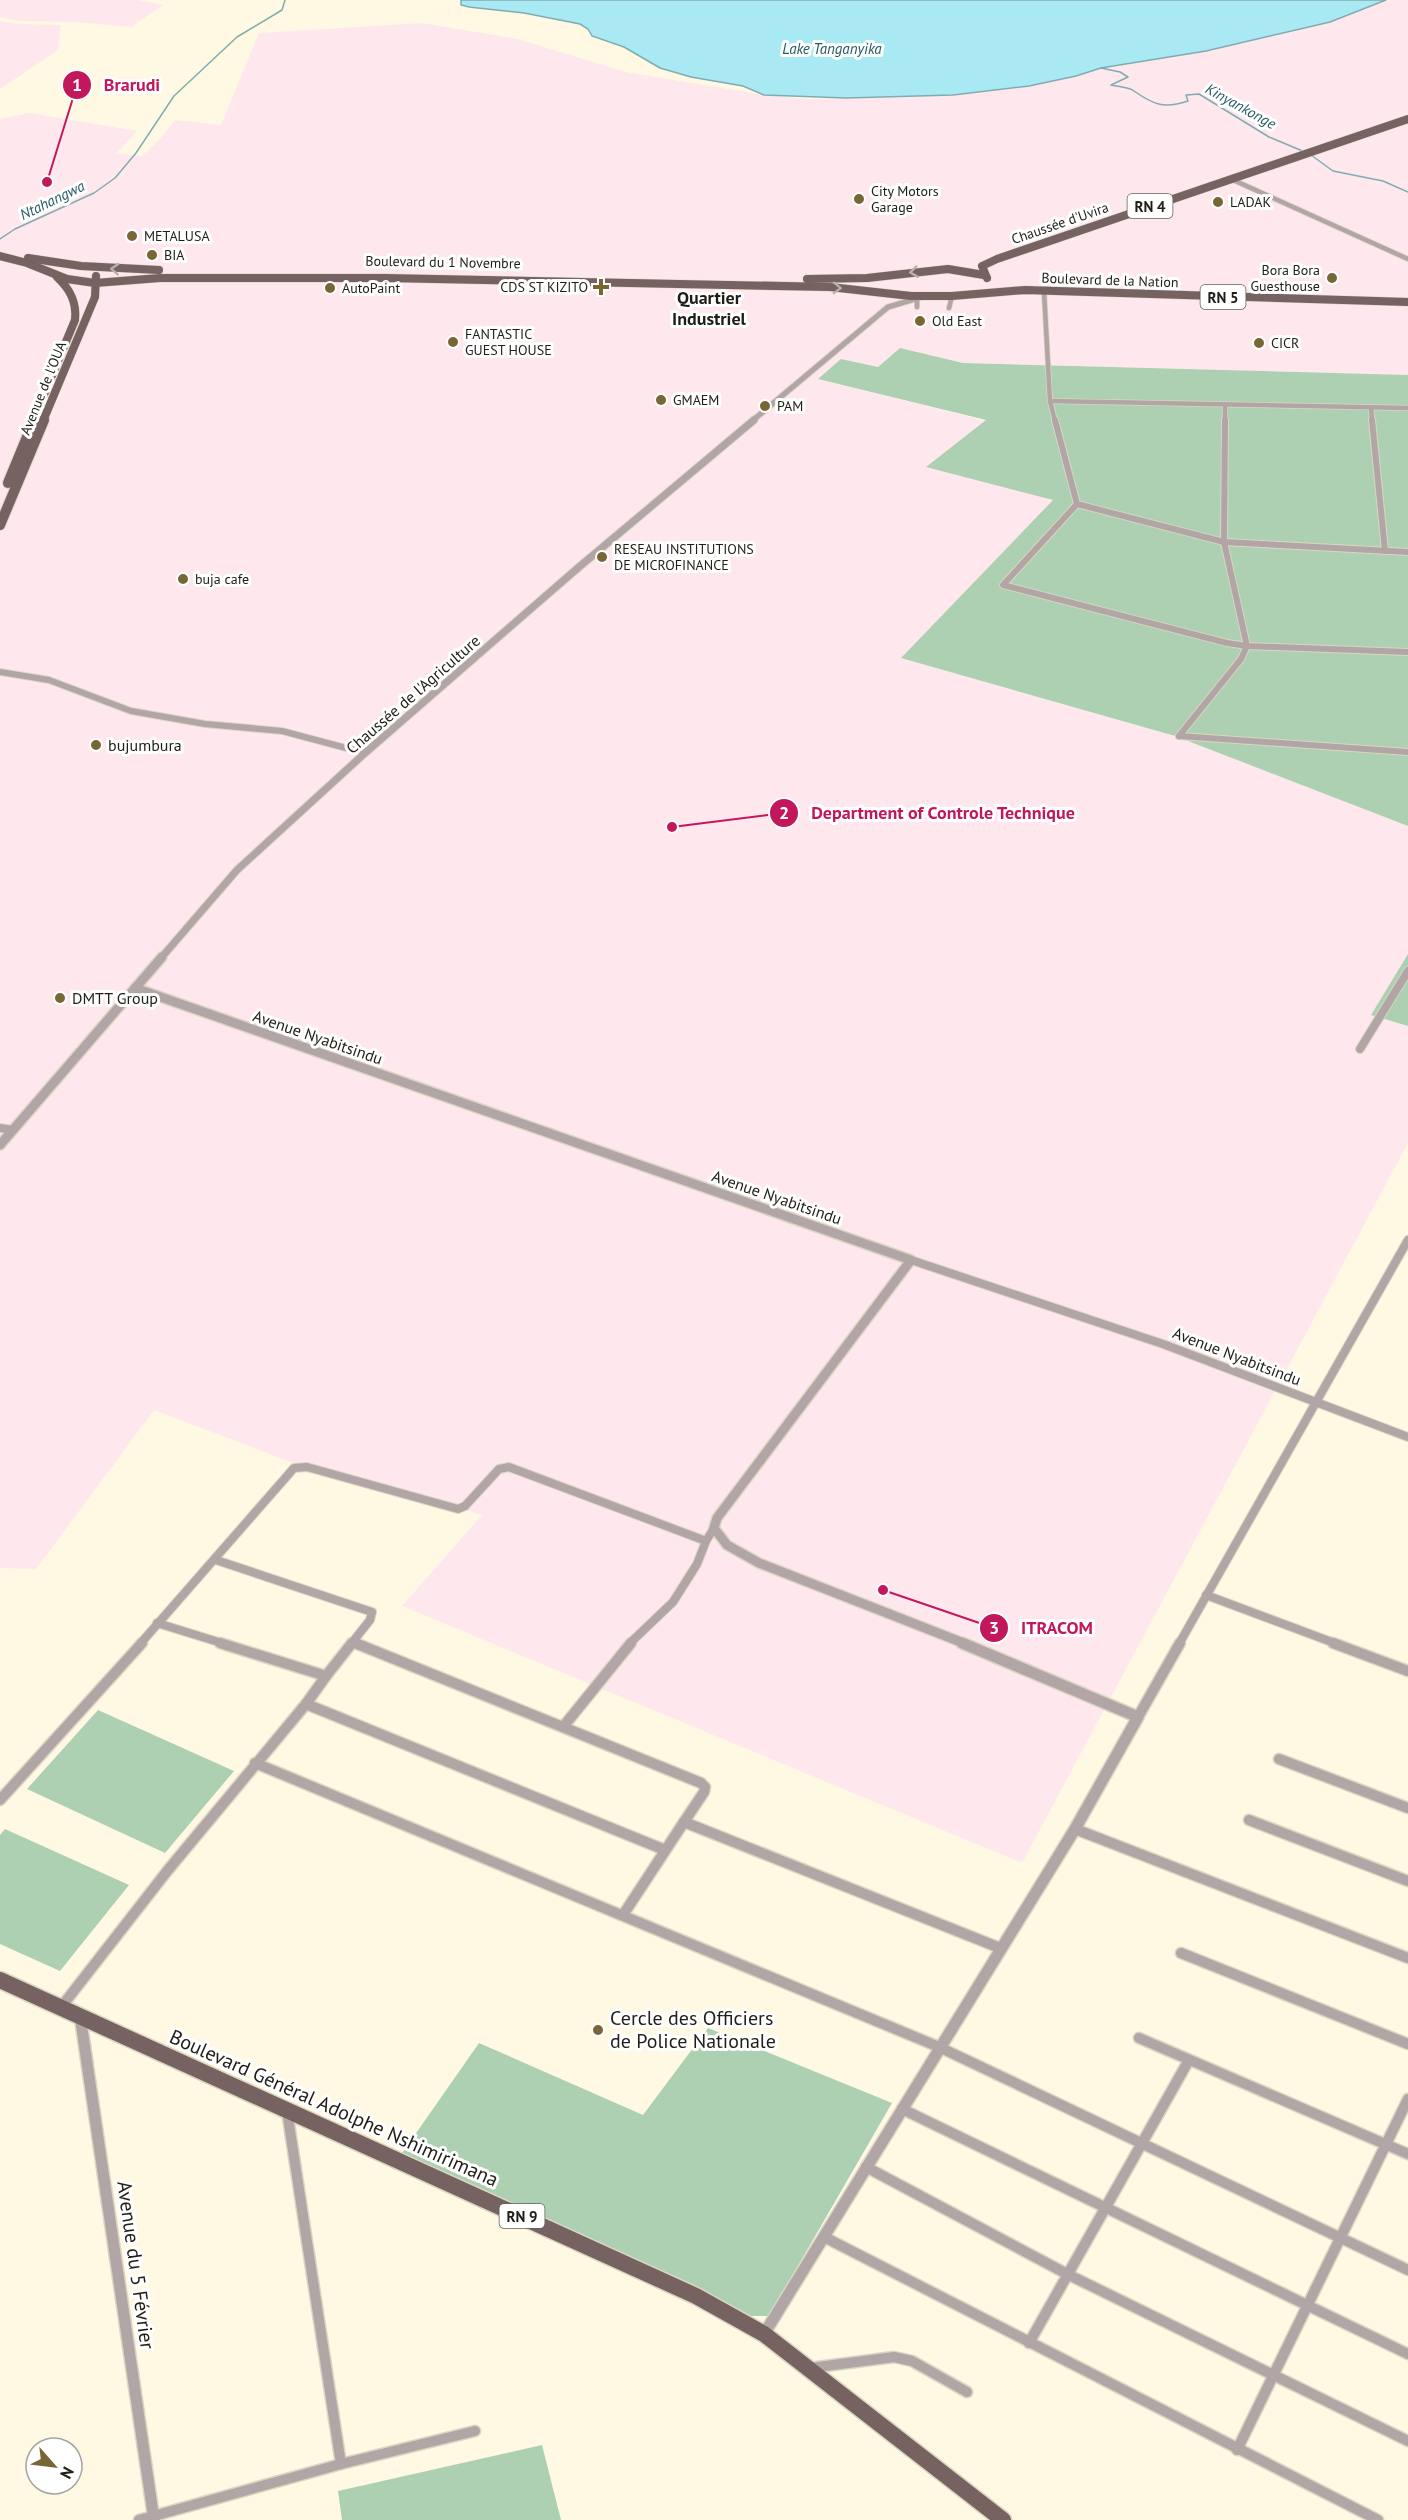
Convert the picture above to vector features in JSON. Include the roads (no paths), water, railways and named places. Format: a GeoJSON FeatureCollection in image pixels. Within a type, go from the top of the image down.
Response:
{"type":"FeatureCollection","features":[{"type":"Feature","properties":{"kind":"main road","name":"Chaussée d'Uvira"},"geometry":{"type":"LineString","coordinates":[[997,259],[1408,119]]}},
{"type":"Feature","properties":{"kind":"main road","name":"Boulevard du 1 Novembre"},"geometry":{"type":"LineString","coordinates":[[0,255],[81,267],[271,276],[623,281],[830,287],[921,298],[978,294]]}},
{"type":"Feature","properties":{"kind":"main road","name":"Boulevard du 1 Novembre"},"geometry":{"type":"LineString","coordinates":[[0,255],[67,279],[95,283],[160,278],[271,276]]}},
{"type":"Feature","properties":{"kind":"main road","name":"RN 4"},"geometry":{"type":"LineString","coordinates":[[978,262],[997,259]]}},
{"type":"Feature","properties":{"kind":"main road"},"geometry":{"type":"LineString","coordinates":[[978,294],[989,286],[991,279],[982,266],[997,259]]}},
{"type":"Feature","properties":{"kind":"main road"},"geometry":{"type":"LineString","coordinates":[[942,269],[966,264]]}},
{"type":"Feature","properties":{"kind":"main road"},"geometry":{"type":"LineString","coordinates":[[51,273],[57,267],[70,265]]}},
{"type":"Feature","properties":{"kind":"main road"},"geometry":{"type":"LineString","coordinates":[[81,267],[95,273],[95,283]]}},
{"type":"Feature","properties":{"kind":"main road","name":"Boulevard du 1 Novembre"},"geometry":{"type":"LineString","coordinates":[[623,281],[887,276],[942,269],[964,270],[991,279]]}},
{"type":"Feature","properties":{"kind":"main road","name":"Avenue de l'OUA"},"geometry":{"type":"LineString","coordinates":[[0,504],[75,320],[73,296],[51,273]]}},
{"type":"Feature","properties":{"kind":"main road"},"geometry":{"type":"LineString","coordinates":[[875,292],[869,287],[872,281],[887,276]]}},
{"type":"Feature","properties":{"kind":"main road","name":"Boulevard de la Nation"},"geometry":{"type":"LineString","coordinates":[[991,279],[1040,290]]}},
{"type":"Feature","properties":{"kind":"main road"},"geometry":{"type":"LineString","coordinates":[[95,297],[114,284],[128,280]]}},
{"type":"Feature","properties":{"kind":"main road","name":"Avenue de l'OUA"},"geometry":{"type":"LineString","coordinates":[[0,525],[95,297],[95,283]]}},
{"type":"Feature","properties":{"kind":"main road","name":"Boulevard de la Nation"},"geometry":{"type":"LineString","coordinates":[[978,294],[1040,290],[1408,300]]}},
{"type":"Feature","properties":{"kind":"main road","name":"Boulevard Général Adolphe Nshimirimana"},"geometry":{"type":"LineString","coordinates":[[3,1985],[62,2006],[685,2291],[764,2334],[1003,2520]]}},
{"type":"Feature","properties":{"kind":"street"},"geometry":{"type":"LineString","coordinates":[[1231,179],[1408,259]]}},
{"type":"Feature","properties":{"kind":"street"},"geometry":{"type":"LineString","coordinates":[[1040,290],[1050,401],[1077,504]]}},
{"type":"Feature","properties":{"kind":"street"},"geometry":{"type":"LineString","coordinates":[[875,292],[891,300],[888,307]]}},
{"type":"Feature","properties":{"kind":"street"},"geometry":{"type":"LineString","coordinates":[[949,308],[952,296]]}},
{"type":"Feature","properties":{"kind":"street"},"geometry":{"type":"LineString","coordinates":[[917,307],[921,298]]}},
{"type":"Feature","properties":{"kind":"street","name":"Chaussée de l'Agriculture"},"geometry":{"type":"LineString","coordinates":[[0,1145],[237,870],[365,753],[579,567],[888,307],[921,298]]}},
{"type":"Feature","properties":{"kind":"street"},"geometry":{"type":"LineString","coordinates":[[1050,401],[1408,408]]}},
{"type":"Feature","properties":{"kind":"street"},"geometry":{"type":"LineString","coordinates":[[1225,404],[1224,542],[1247,646],[1241,659],[1179,736],[1408,752]]}},
{"type":"Feature","properties":{"kind":"street"},"geometry":{"type":"LineString","coordinates":[[1371,407],[1385,550]]}},
{"type":"Feature","properties":{"kind":"street"},"geometry":{"type":"LineString","coordinates":[[1077,504],[1224,542],[1408,552]]}},
{"type":"Feature","properties":{"kind":"street"},"geometry":{"type":"LineString","coordinates":[[1077,504],[1003,585],[1214,640],[1247,646],[1408,652]]}},
{"type":"Feature","properties":{"kind":"street"},"geometry":{"type":"LineString","coordinates":[[0,672],[49,680],[131,711],[205,724],[282,731],[365,753]]}},
{"type":"Feature","properties":{"kind":"street"},"geometry":{"type":"LineString","coordinates":[[1360,1049],[1408,971]]}},
{"type":"Feature","properties":{"kind":"street","name":"Avenue Nyabitsindu"},"geometry":{"type":"LineString","coordinates":[[135,987],[911,1260],[1163,1344],[1408,1437]]}},
{"type":"Feature","properties":{"kind":"street"},"geometry":{"type":"LineString","coordinates":[[0,1128],[13,1130]]}},
{"type":"Feature","properties":{"kind":"street"},"geometry":{"type":"LineString","coordinates":[[764,2334],[1075,1829],[1314,1402],[1408,1240]]}},
{"type":"Feature","properties":{"kind":"street"},"geometry":{"type":"LineString","coordinates":[[562,1727],[622,1651],[673,1602],[697,1564],[717,1518],[911,1260]]}},
{"type":"Feature","properties":{"kind":"street"},"geometry":{"type":"LineString","coordinates":[[0,1800],[216,1560],[290,1472],[303,1466],[459,1509],[465,1506],[499,1469],[509,1467],[706,1541]]}},
{"type":"Feature","properties":{"kind":"street"},"geometry":{"type":"LineString","coordinates":[[714,1528],[724,1545],[759,1563],[1001,1658],[1137,1717]]}},
{"type":"Feature","properties":{"kind":"street"},"geometry":{"type":"LineString","coordinates":[[62,2006],[255,1763],[306,1704],[373,1616],[370,1610],[216,1560]]}},
{"type":"Feature","properties":{"kind":"street"},"geometry":{"type":"LineString","coordinates":[[1206,1596],[1408,1671]]}},
{"type":"Feature","properties":{"kind":"street"},"geometry":{"type":"LineString","coordinates":[[157,1623],[326,1676]]}},
{"type":"Feature","properties":{"kind":"street"},"geometry":{"type":"LineString","coordinates":[[353,1642],[701,1783],[705,1787],[704,1792],[622,1915]]}},
{"type":"Feature","properties":{"kind":"street"},"geometry":{"type":"LineString","coordinates":[[306,1704],[665,1850]]}},
{"type":"Feature","properties":{"kind":"street"},"geometry":{"type":"LineString","coordinates":[[1279,1759],[1408,1808]]}},
{"type":"Feature","properties":{"kind":"street"},"geometry":{"type":"LineString","coordinates":[[255,1763],[939,2047],[1408,2270]]}},
{"type":"Feature","properties":{"kind":"street"},"geometry":{"type":"LineString","coordinates":[[1249,1820],[1408,1881]]}},
{"type":"Feature","properties":{"kind":"street"},"geometry":{"type":"LineString","coordinates":[[684,1822],[1000,1948]]}},
{"type":"Feature","properties":{"kind":"street"},"geometry":{"type":"LineString","coordinates":[[1075,1829],[1408,1958]]}},
{"type":"Feature","properties":{"kind":"street"},"geometry":{"type":"LineString","coordinates":[[1181,1953],[1408,2044]]}},
{"type":"Feature","properties":{"kind":"street","name":"Avenue du 5 Février"},"geometry":{"type":"LineString","coordinates":[[80,2015],[154,2518]]}},
{"type":"Feature","properties":{"kind":"street"},"geometry":{"type":"LineString","coordinates":[[1139,2038],[1408,2154]]}},
{"type":"Feature","properties":{"kind":"street"},"geometry":{"type":"LineString","coordinates":[[1029,2343],[1189,2060]]}},
{"type":"Feature","properties":{"kind":"street"},"geometry":{"type":"LineString","coordinates":[[1237,2450],[1408,2099]]}},
{"type":"Feature","properties":{"kind":"street"},"geometry":{"type":"LineString","coordinates":[[902,2109],[1408,2354]]}},
{"type":"Feature","properties":{"kind":"street"},"geometry":{"type":"LineString","coordinates":[[287,2110],[341,2464]]}},
{"type":"Feature","properties":{"kind":"street"},"geometry":{"type":"LineString","coordinates":[[866,2167],[1069,2275],[1408,2441]]}},
{"type":"Feature","properties":{"kind":"street"},"geometry":{"type":"LineString","coordinates":[[824,2236],[1237,2450],[1378,2520]]}},
{"type":"Feature","properties":{"kind":"street"},"geometry":{"type":"LineString","coordinates":[[808,2368],[894,2357],[912,2361],[967,2392]]}},
{"type":"Feature","properties":{"kind":"street"},"geometry":{"type":"LineString","coordinates":[[139,2520],[154,2518],[341,2464],[475,2431]]}},
{"type":"Feature","properties":{"kind":"water","name":"Lake Tanganyika"},"geometry":{"type":"Polygon","coordinates":[[[461,0],[1386,0],[1330,22],[1206,51],[1101,68],[1029,86],[953,95],[846,98],[764,95],[743,86],[691,77],[660,68],[624,47],[592,36],[588,29],[580,24],[524,13],[469,7],[461,5],[461,0]]]}},
{"type":"Feature","properties":{"kind":"waterway","name":"Ntahangwa"},"geometry":{"type":"LineString","coordinates":[[0,239],[15,229],[94,193],[115,178],[136,153],[174,96],[237,37],[282,10],[285,0]]}},
{"type":"Feature","properties":{"kind":"waterway","name":"Kinyankonge"},"geometry":{"type":"LineString","coordinates":[[1101,68],[1120,72],[1128,77],[1111,85],[1132,90],[1160,104],[1172,105],[1188,101],[1186,95],[1199,94],[1269,137],[1305,152]]}},
{"type":"Feature","properties":{"kind":"waterway","name":"Kinyankonge"},"geometry":{"type":"LineString","coordinates":[[1311,155],[1333,171],[1383,181],[1408,192]]}},
{"type":"Feature","properties":{"kind":"place","name":"Brarudi"},"geometry":{"type":"Point","coordinates":[47,182]}},
{"type":"Feature","properties":{"kind":"place","name":"City Motors Garage"},"geometry":{"type":"Point","coordinates":[859,199]}},
{"type":"Feature","properties":{"kind":"place","name":"LADAK"},"geometry":{"type":"Point","coordinates":[1218,202]}},
{"type":"Feature","properties":{"kind":"place","name":"METALUSA"},"geometry":{"type":"Point","coordinates":[132,236]}},
{"type":"Feature","properties":{"kind":"place","name":"BIA"},"geometry":{"type":"Point","coordinates":[152,255]}},
{"type":"Feature","properties":{"kind":"place","name":"Bora Bora Guesthouse"},"geometry":{"type":"Point","coordinates":[1332,278]}},
{"type":"Feature","properties":{"kind":"place","name":"CDS ST KIZITO"},"geometry":{"type":"Point","coordinates":[601,287]}},
{"type":"Feature","properties":{"kind":"place","name":"AutoPaint"},"geometry":{"type":"Point","coordinates":[330,288]}},
{"type":"Feature","properties":{"kind":"place","name":"Old East"},"geometry":{"type":"Point","coordinates":[920,321]}},
{"type":"Feature","properties":{"kind":"place","name":"FANTASTIC GUEST HOUSE"},"geometry":{"type":"Point","coordinates":[453,342]}},
{"type":"Feature","properties":{"kind":"place","name":"CICR"},"geometry":{"type":"Point","coordinates":[1259,343]}},
{"type":"Feature","properties":{"kind":"place","name":"GMAEM"},"geometry":{"type":"Point","coordinates":[661,400]}},
{"type":"Feature","properties":{"kind":"place","name":"PAM"},"geometry":{"type":"Point","coordinates":[765,406]}},
{"type":"Feature","properties":{"kind":"place","name":"RESEAU INSTITUTIONS DE MICROFINANCE"},"geometry":{"type":"Point","coordinates":[602,557]}},
{"type":"Feature","properties":{"kind":"place","name":"buja cafe"},"geometry":{"type":"Point","coordinates":[183,579]}},
{"type":"Feature","properties":{"kind":"place","name":"bujumbura"},"geometry":{"type":"Point","coordinates":[96,745]}},
{"type":"Feature","properties":{"kind":"place","name":"Department of Controle Technique"},"geometry":{"type":"Point","coordinates":[672,827]}},
{"type":"Feature","properties":{"kind":"place","name":"DMTT Group"},"geometry":{"type":"Point","coordinates":[60,998]}},
{"type":"Feature","properties":{"kind":"place","name":"ITRACOM"},"geometry":{"type":"Point","coordinates":[883,1590]}},
{"type":"Feature","properties":{"kind":"place","name":"Cercle des Officiers de Police Nationale"},"geometry":{"type":"Point","coordinates":[598,2030]}},
{"type":"Feature","properties":{"kind":"district","name":"Quartier Industriel"},"geometry":{"type":"Point","coordinates":[709,307]}}]}
